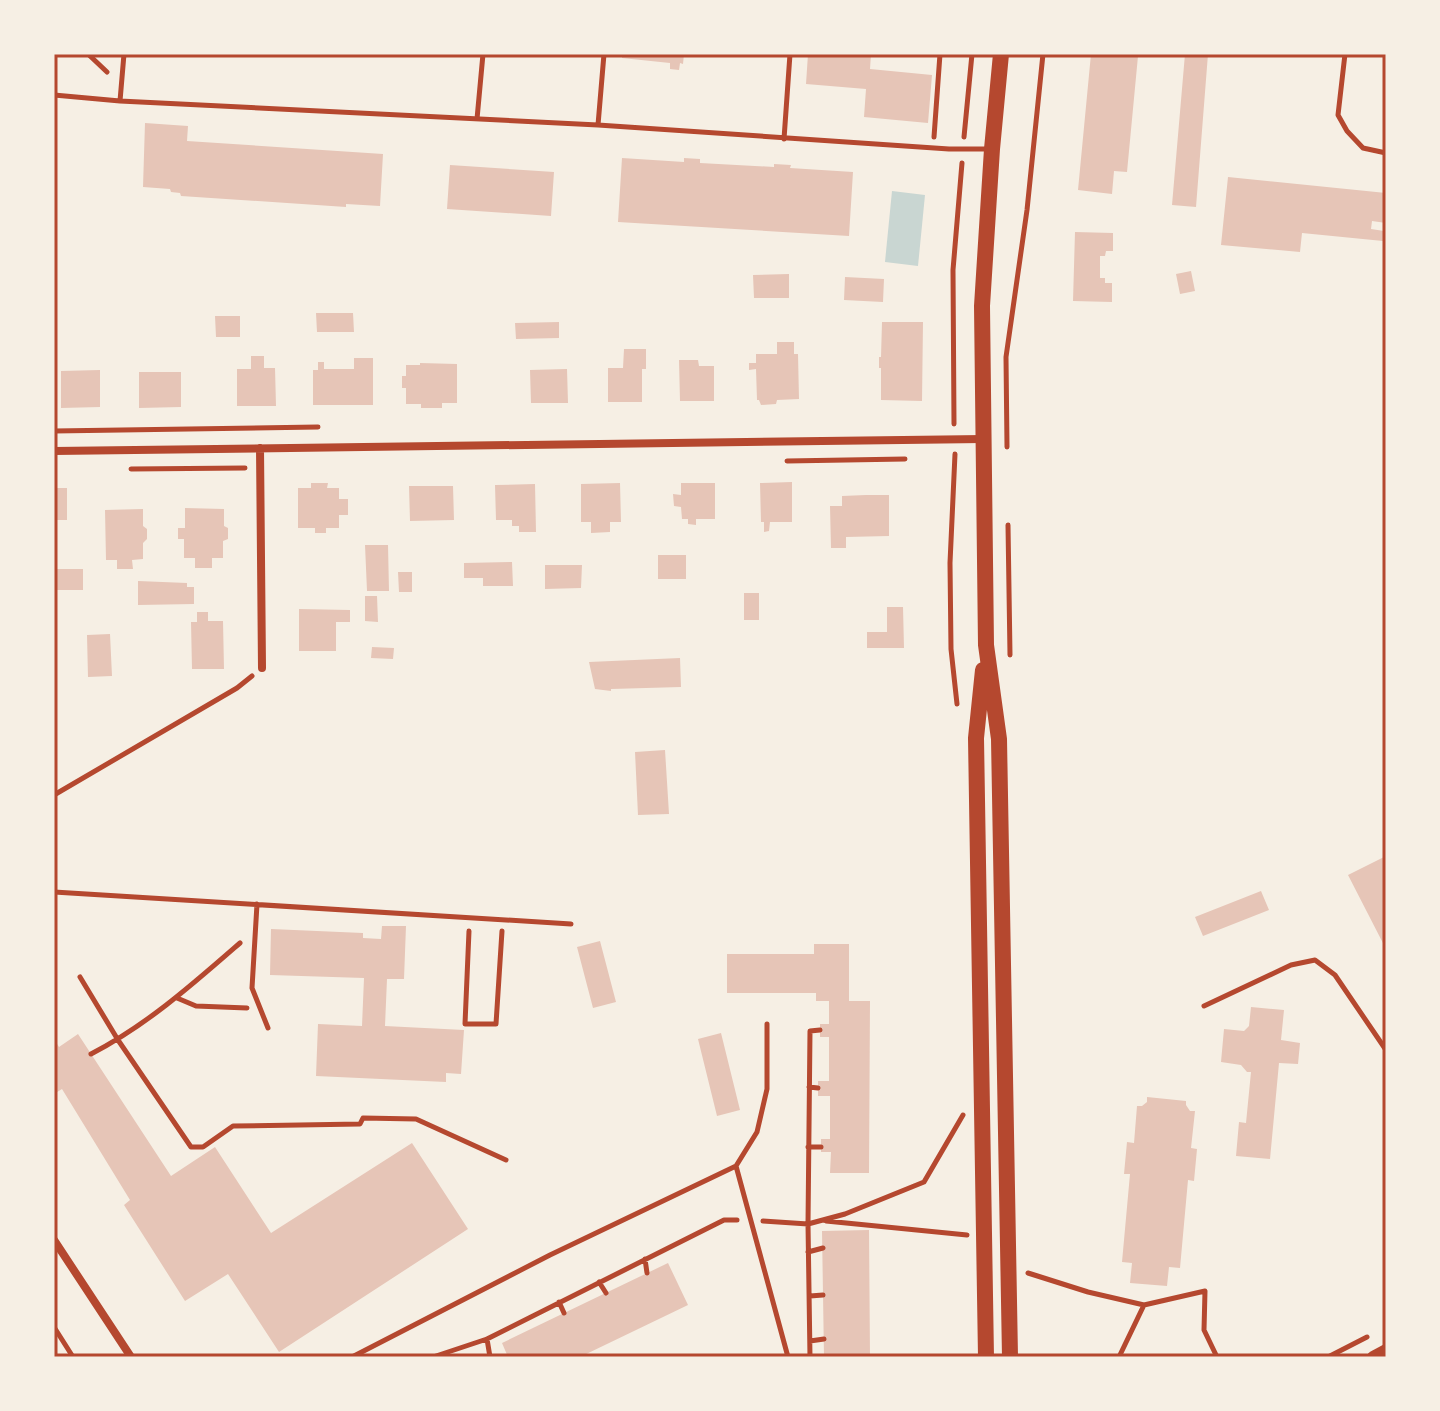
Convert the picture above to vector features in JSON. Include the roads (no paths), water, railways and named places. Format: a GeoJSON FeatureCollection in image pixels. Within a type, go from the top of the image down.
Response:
{"type":"FeatureCollection","features":[{"type":"Feature","properties":{"kind":"main road"},"geometry":{"type":"LineString","coordinates":[[986,1357],[976,738],[986,645],[982,306],[1001,54]]}},
{"type":"Feature","properties":{"kind":"main road"},"geometry":{"type":"LineString","coordinates":[[986,645],[999,739],[1010,1357]]}},
{"type":"Feature","properties":{"kind":"street"},"geometry":{"type":"LineString","coordinates":[[54,451],[983,439]]}},
{"type":"Feature","properties":{"kind":"street"},"geometry":{"type":"LineString","coordinates":[[260,448],[262,668]]}},
{"type":"Feature","properties":{"kind":"street"},"geometry":{"type":"LineString","coordinates":[[54,1240],[131,1357]]}},
{"type":"Feature","properties":{"kind":"street"},"geometry":{"type":"LineString","coordinates":[[1373,1357],[1386,1350]]}},
{"type":"Feature","properties":{"kind":"lane"},"geometry":{"type":"LineString","coordinates":[[120,101],[124,54]]}},
{"type":"Feature","properties":{"kind":"lane"},"geometry":{"type":"LineString","coordinates":[[477,119],[483,54]]}},
{"type":"Feature","properties":{"kind":"lane"},"geometry":{"type":"LineString","coordinates":[[598,125],[604,54]]}},
{"type":"Feature","properties":{"kind":"lane"},"geometry":{"type":"LineString","coordinates":[[784,139],[790,54]]}},
{"type":"Feature","properties":{"kind":"lane"},"geometry":{"type":"LineString","coordinates":[[1345,54],[1338,115],[1347,131],[1363,148],[1386,153]]}},
{"type":"Feature","properties":{"kind":"lane"},"geometry":{"type":"LineString","coordinates":[[54,95],[992,149]]}},
{"type":"Feature","properties":{"kind":"lane"},"geometry":{"type":"LineString","coordinates":[[54,892],[571,924]]}},
{"type":"Feature","properties":{"kind":"lane"},"geometry":{"type":"LineString","coordinates":[[257,904],[252,988],[268,1028]]}},
{"type":"Feature","properties":{"kind":"lane"},"geometry":{"type":"LineString","coordinates":[[1204,1006],[1291,965],[1315,960],[1335,975],[1386,1050]]}},
{"type":"Feature","properties":{"kind":"lane"},"geometry":{"type":"LineString","coordinates":[[352,1357],[550,1255],[736,1166],[757,1132],[767,1089],[767,1024]]}},
{"type":"Feature","properties":{"kind":"lane"},"geometry":{"type":"LineString","coordinates":[[736,1166],[788,1357]]}}]}
